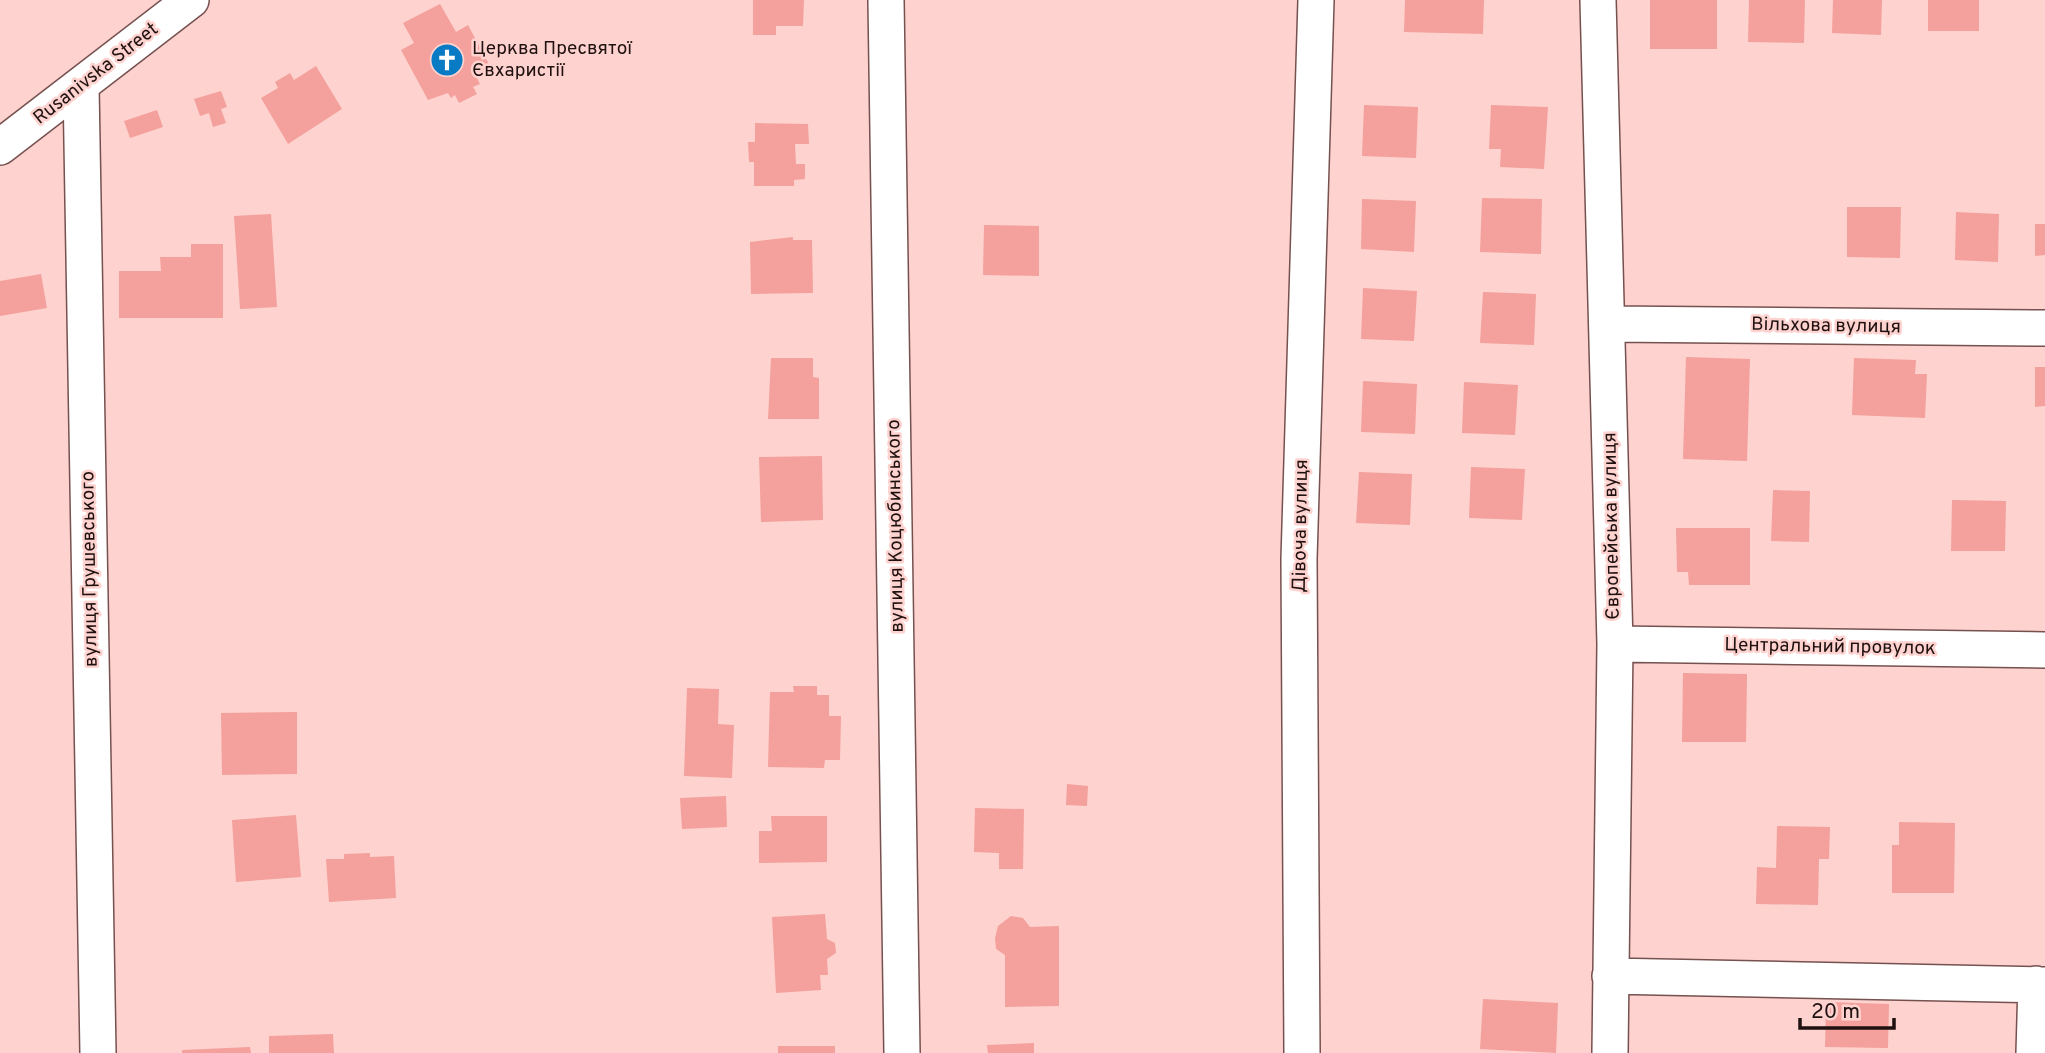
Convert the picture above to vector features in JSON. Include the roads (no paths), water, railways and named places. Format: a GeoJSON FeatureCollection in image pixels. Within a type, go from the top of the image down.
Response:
{"type":"FeatureCollection","features":[{"type":"Feature","properties":{"kind":"street","name":"Rusanivska Street"},"geometry":{"type":"LineString","coordinates":[[0,147],[191,0]]}},
{"type":"Feature","properties":{"kind":"street","name":"вулиця Коцюбинського"},"geometry":{"type":"LineString","coordinates":[[886,0],[902,1053]]}},
{"type":"Feature","properties":{"kind":"street","name":"Дівоча вулиця"},"geometry":{"type":"LineString","coordinates":[[1302,1053],[1299,559],[1316,0]]}},
{"type":"Feature","properties":{"kind":"street","name":"Європейська вулиця"},"geometry":{"type":"LineString","coordinates":[[1598,0],[1615,644],[1610,1053]]}},
{"type":"Feature","properties":{"kind":"street","name":"вулиця Грушевського"},"geometry":{"type":"LineString","coordinates":[[81,86],[98,1053]]}},
{"type":"Feature","properties":{"kind":"street","name":"Вільхова вулиця"},"geometry":{"type":"LineString","coordinates":[[1608,324],[2045,328]]}},
{"type":"Feature","properties":{"kind":"street","name":"Центральний провулок"},"geometry":{"type":"LineString","coordinates":[[1615,644],[2045,650]]}},
{"type":"Feature","properties":{"kind":"street"},"geometry":{"type":"LineString","coordinates":[[1610,976],[2040,985],[2034,1053]]}},
{"type":"Feature","properties":{"kind":"place","name":"Церква Пресвятої Євхаристії"},"geometry":{"type":"Point","coordinates":[447,60]}}]}
